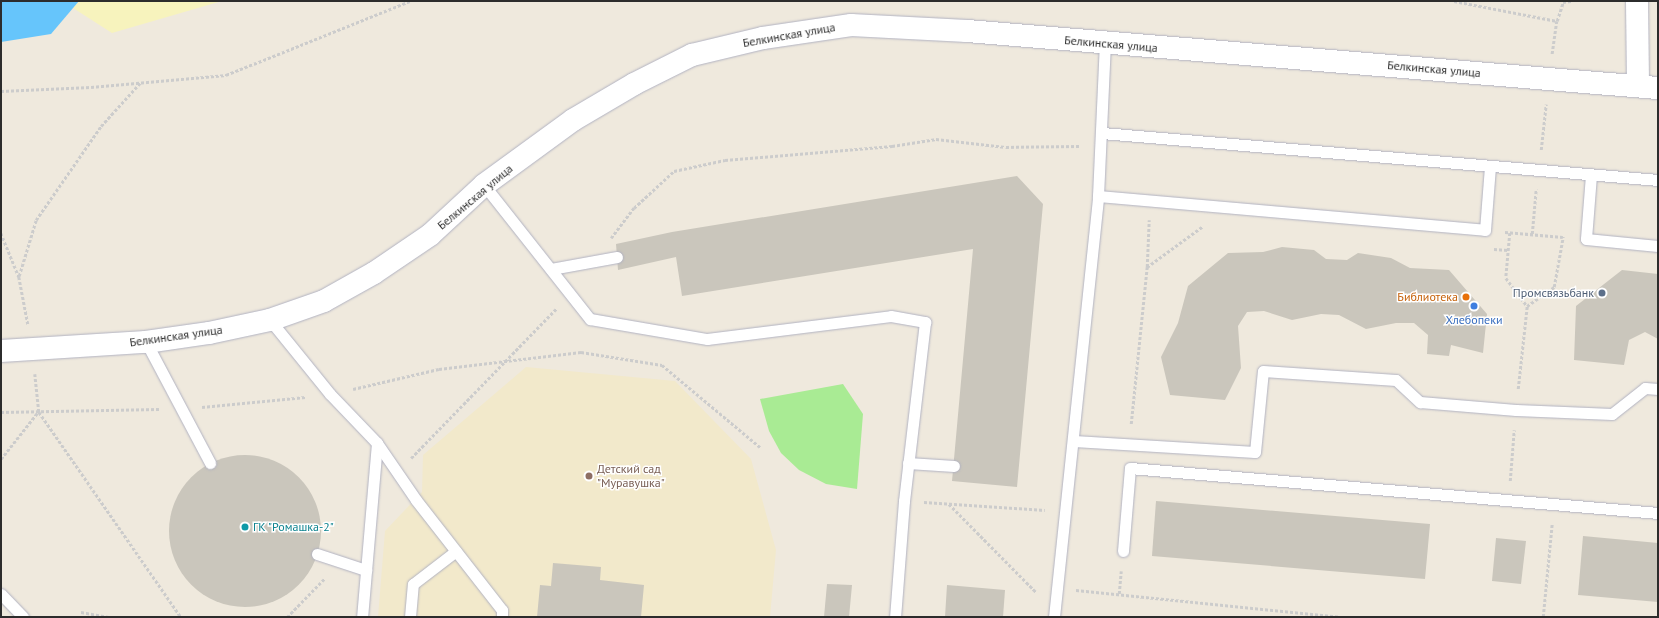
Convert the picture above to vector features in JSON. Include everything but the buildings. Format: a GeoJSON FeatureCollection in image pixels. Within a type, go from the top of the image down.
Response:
{"type":"FeatureCollection","features":[{"type":"Feature","properties":{"kind":"street"},"geometry":{"type":"LineString","coordinates":[[1637,1],[1648,87]]}},
{"type":"Feature","properties":{"kind":"street","name":"Белкинская улица"},"geometry":{"type":"LineString","coordinates":[[1,351],[33,351],[146,342],[270,320],[324,301],[374,273],[430,235],[484,185],[573,120],[634,84],[692,55],[763,38],[851,25],[1105,43],[1648,87]]}},
{"type":"Feature","properties":{"kind":"lane"},"geometry":{"type":"LineString","coordinates":[[1054,617],[1074,441],[1098,196],[1105,43]]}},
{"type":"Feature","properties":{"kind":"lane"},"geometry":{"type":"LineString","coordinates":[[1102,133],[1658,180]]}},
{"type":"Feature","properties":{"kind":"lane"},"geometry":{"type":"LineString","coordinates":[[1098,196],[1485,230],[1490,166]]}},
{"type":"Feature","properties":{"kind":"lane"},"geometry":{"type":"LineString","coordinates":[[1591,175],[1586,240],[1658,246]]}},
{"type":"Feature","properties":{"kind":"lane"},"geometry":{"type":"LineString","coordinates":[[484,185],[590,319],[707,339],[891,316],[925,322],[904,501],[895,617]]}},
{"type":"Feature","properties":{"kind":"lane"},"geometry":{"type":"LineString","coordinates":[[551,269],[617,257]]}},
{"type":"Feature","properties":{"kind":"lane"},"geometry":{"type":"LineString","coordinates":[[270,320],[330,394],[377,442],[397,472],[502,610],[502,617]]}},
{"type":"Feature","properties":{"kind":"lane"},"geometry":{"type":"LineString","coordinates":[[146,342],[179,408],[210,463]]}},
{"type":"Feature","properties":{"kind":"lane"},"geometry":{"type":"LineString","coordinates":[[1074,441],[1255,452],[1263,371],[1396,380],[1420,402],[1516,410],[1612,414],[1645,388],[1658,389]]}},
{"type":"Feature","properties":{"kind":"lane"},"geometry":{"type":"LineString","coordinates":[[362,617],[377,442]]}},
{"type":"Feature","properties":{"kind":"lane"},"geometry":{"type":"LineString","coordinates":[[908,463],[954,466]]}},
{"type":"Feature","properties":{"kind":"lane"},"geometry":{"type":"LineString","coordinates":[[1123,551],[1130,468],[1658,513]]}},
{"type":"Feature","properties":{"kind":"lane"},"geometry":{"type":"LineString","coordinates":[[410,617],[413,584],[456,551]]}},
{"type":"Feature","properties":{"kind":"lane"},"geometry":{"type":"LineString","coordinates":[[317,554],[366,570]]}},
{"type":"Feature","properties":{"kind":"lane"},"geometry":{"type":"LineString","coordinates":[[1,594],[24,617]]}},
{"type":"Feature","properties":{"kind":"path"},"geometry":{"type":"LineString","coordinates":[[1,91],[140,83],[226,75],[410,1]]}},
{"type":"Feature","properties":{"kind":"path"},"geometry":{"type":"LineString","coordinates":[[1557,21],[1563,2],[1571,1]]}},
{"type":"Feature","properties":{"kind":"path"},"geometry":{"type":"LineString","coordinates":[[19,277],[36,220],[101,126],[140,83]]}},
{"type":"Feature","properties":{"kind":"path"},"geometry":{"type":"LineString","coordinates":[[594,261],[634,208],[674,171],[725,160],[892,146],[936,139],[1006,146],[1101,145]]}},
{"type":"Feature","properties":{"kind":"path"},"geometry":{"type":"LineString","coordinates":[[1129,444],[1147,267],[1150,201]]}},
{"type":"Feature","properties":{"kind":"path"},"geometry":{"type":"LineString","coordinates":[[1147,267],[1228,208]]}},
{"type":"Feature","properties":{"kind":"path"},"geometry":{"type":"LineString","coordinates":[[1485,230],[1586,240]]}},
{"type":"Feature","properties":{"kind":"path"},"geometry":{"type":"LineString","coordinates":[[1510,232],[1506,278],[1527,306],[1516,410]]}},
{"type":"Feature","properties":{"kind":"path"},"geometry":{"type":"LineString","coordinates":[[1,233],[19,277],[33,351],[39,412],[181,617]]}},
{"type":"Feature","properties":{"kind":"path"},"geometry":{"type":"LineString","coordinates":[[1527,306],[1554,287],[1563,237]]}},
{"type":"Feature","properties":{"kind":"path"},"geometry":{"type":"LineString","coordinates":[[397,472],[509,360],[570,294]]}},
{"type":"Feature","properties":{"kind":"path"},"geometry":{"type":"LineString","coordinates":[[1,412],[179,408],[330,394],[439,369],[581,352],[662,365],[760,447]]}},
{"type":"Feature","properties":{"kind":"path"},"geometry":{"type":"LineString","coordinates":[[1,459],[39,412]]}},
{"type":"Feature","properties":{"kind":"path"},"geometry":{"type":"LineString","coordinates":[[1510,474],[1514,441]]}},
{"type":"Feature","properties":{"kind":"path"},"geometry":{"type":"LineString","coordinates":[[904,501],[1065,511]]}},
{"type":"Feature","properties":{"kind":"path"},"geometry":{"type":"LineString","coordinates":[[949,504],[1042,599],[1056,601]]}},
{"type":"Feature","properties":{"kind":"path"},"geometry":{"type":"LineString","coordinates":[[1543,617],[1554,504]]}},
{"type":"Feature","properties":{"kind":"path"},"geometry":{"type":"LineString","coordinates":[[1119,594],[1123,551]]}},
{"type":"Feature","properties":{"kind":"path"},"geometry":{"type":"LineString","coordinates":[[287,617],[340,561]]}},
{"type":"Feature","properties":{"kind":"path"},"geometry":{"type":"LineString","coordinates":[[1057,589],[1340,617]]}},
{"type":"Feature","properties":{"kind":"path"},"geometry":{"type":"LineString","coordinates":[[81,612],[109,617]]}},
{"type":"Feature","properties":{"kind":"shaded area","name":"Детский сад \"Муравушка\""},"geometry":{"type":"Polygon","coordinates":[[[526,367],[675,381],[751,459],[776,550],[770,617],[378,617],[385,531],[422,492],[423,455],[526,367]]]}},
{"type":"Feature","properties":{"kind":"green space"},"geometry":{"type":"Polygon","coordinates":[[[843,384],[863,414],[857,489],[826,484],[799,470],[781,453],[769,431],[760,399],[843,384]]]}},
{"type":"Feature","properties":{"kind":"sand"},"geometry":{"type":"Polygon","coordinates":[[[79,1],[222,1],[112,33],[73,8],[79,1]]]}},
{"type":"Feature","properties":{"kind":"water"},"geometry":{"type":"Polygon","coordinates":[[[1,1],[79,1],[51,34],[1,42],[1,1]]]}},
{"type":"Feature","properties":{"kind":"place","name":"Промсвязьбанк"},"geometry":{"type":"Point","coordinates":[1602,293]}},
{"type":"Feature","properties":{"kind":"place","name":"Библиотека"},"geometry":{"type":"Point","coordinates":[1466,297]}},
{"type":"Feature","properties":{"kind":"place","name":"Хлебопеки"},"geometry":{"type":"Point","coordinates":[1474,306]}},
{"type":"Feature","properties":{"kind":"place","name":"Детский сад \"Муравушка\""},"geometry":{"type":"Point","coordinates":[589,476]}},
{"type":"Feature","properties":{"kind":"place","name":"ГК \"Ромашка-2\""},"geometry":{"type":"Point","coordinates":[245,527]}}]}
